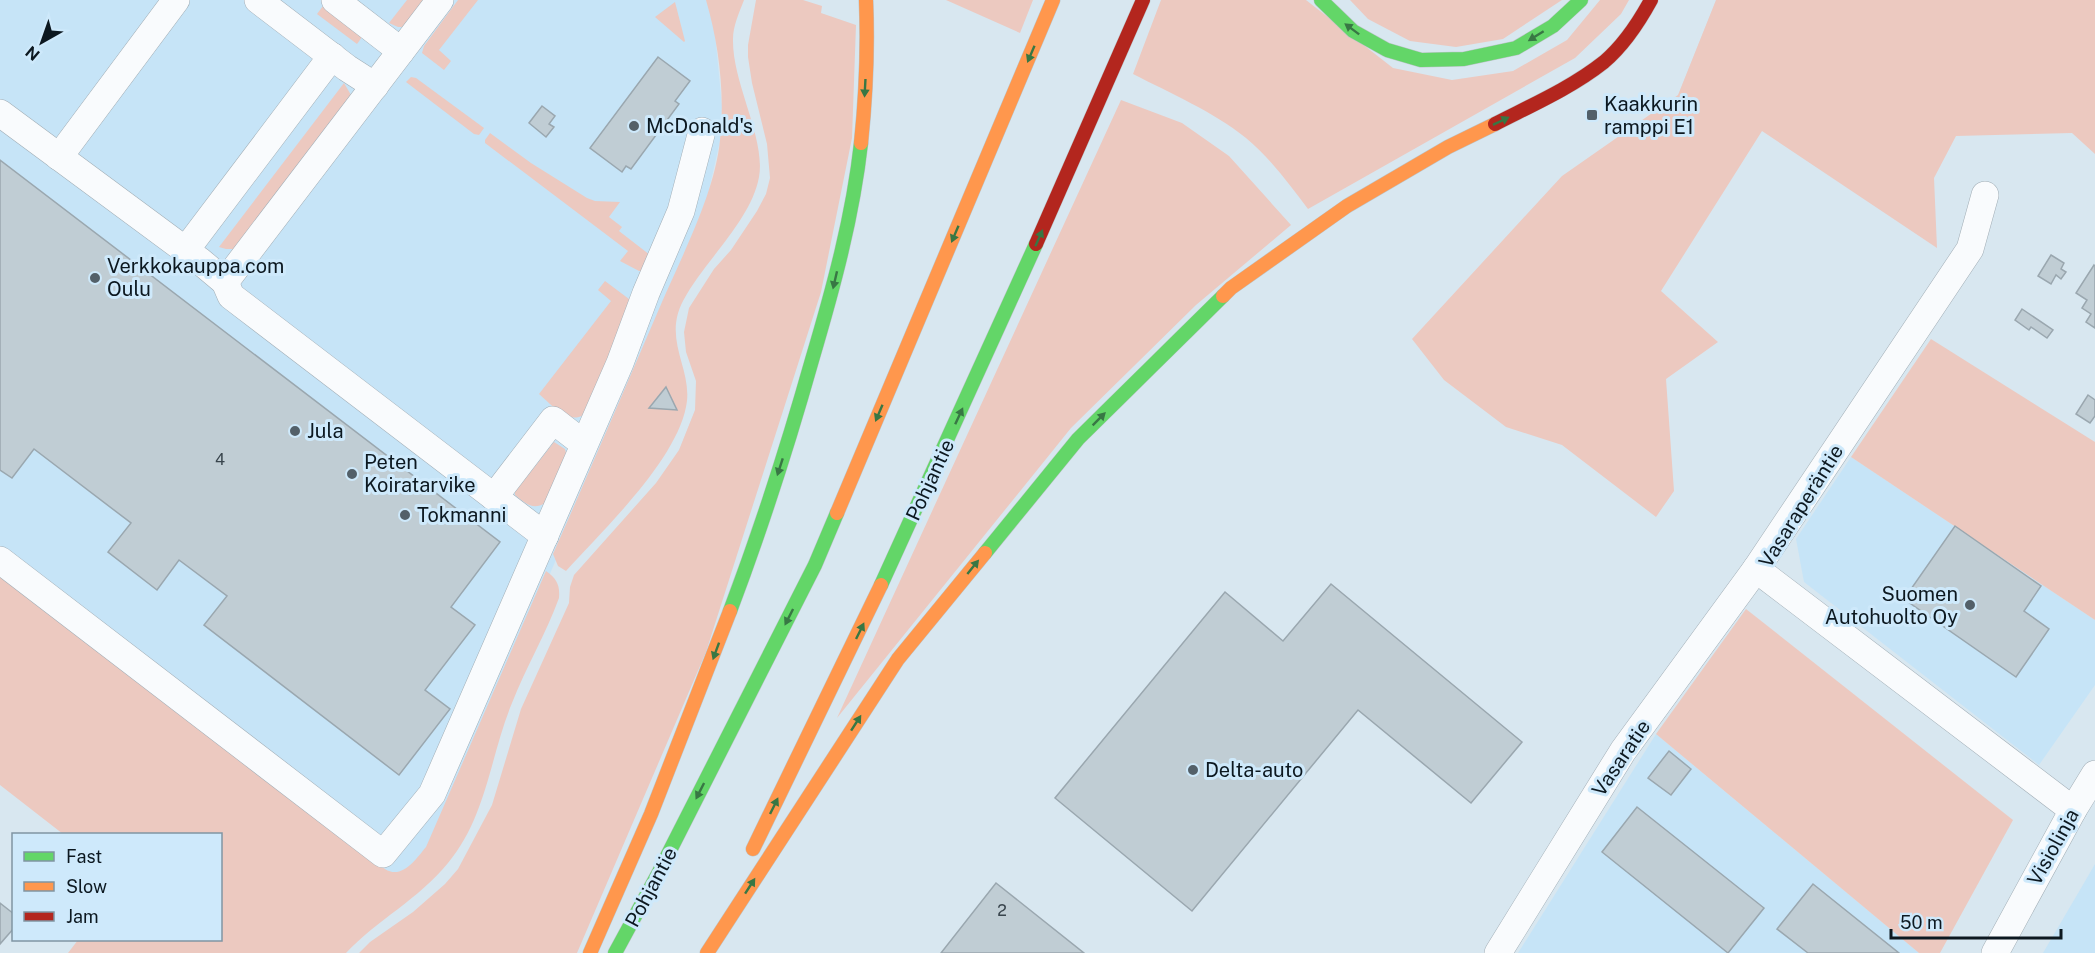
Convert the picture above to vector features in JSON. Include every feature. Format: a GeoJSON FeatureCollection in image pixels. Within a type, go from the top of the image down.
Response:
{"type":"FeatureCollection","features":[{"type":"Feature","properties":{"kind":"highway"},"geometry":{"type":"LineString","coordinates":[[590,953],[639,845],[714,656],[765,513],[796,416],[832,291],[851,207],[862,142],[868,30],[866,0]]}},
{"type":"Feature","properties":{"kind":"highway","name":"Pohjantie"},"geometry":{"type":"LineString","coordinates":[[615,953],[659,872],[815,565],[1053,0]]}},
{"type":"Feature","properties":{"kind":"highway","name":"Pohjantie"},"geometry":{"type":"LineString","coordinates":[[749,856],[865,620],[1010,304],[1143,0]]}},
{"type":"Feature","properties":{"kind":"highway"},"geometry":{"type":"LineString","coordinates":[[1321,0],[1353,31],[1388,50],[1421,60],[1464,59],[1516,48],[1553,26],[1581,0]]}},
{"type":"Feature","properties":{"kind":"highway"},"geometry":{"type":"LineString","coordinates":[[707,953],[898,658],[1078,439],[1231,288],[1347,206],[1448,147],[1561,91],[1605,61],[1639,22],[1650,0]]}},
{"type":"Feature","properties":{"kind":"highway"},"geometry":{"type":"LineString","coordinates":[[702,953],[739,878]]}},
{"type":"Feature","properties":{"kind":"street"},"geometry":{"type":"LineString","coordinates":[[59,157],[176,0]]}},
{"type":"Feature","properties":{"kind":"street"},"geometry":{"type":"LineString","coordinates":[[258,0],[375,86]]}},
{"type":"Feature","properties":{"kind":"street"},"geometry":{"type":"LineString","coordinates":[[335,0],[367,9],[401,51]]}},
{"type":"Feature","properties":{"kind":"street"},"geometry":{"type":"LineString","coordinates":[[225,282],[440,0]]}},
{"type":"Feature","properties":{"kind":"street"},"geometry":{"type":"LineString","coordinates":[[185,250],[332,56]]}},
{"type":"Feature","properties":{"kind":"street"},"geometry":{"type":"LineString","coordinates":[[0,113],[185,250],[225,282],[231,296],[544,536]]}},
{"type":"Feature","properties":{"kind":"street"},"geometry":{"type":"LineString","coordinates":[[0,560],[383,854],[432,794],[620,363],[646,293],[681,211],[702,131]]}},
{"type":"Feature","properties":{"kind":"street","name":"Vasaraperäntie"},"geometry":{"type":"LineString","coordinates":[[1986,195],[1970,249],[1756,570],[2073,810]]}},
{"type":"Feature","properties":{"kind":"street"},"geometry":{"type":"LineString","coordinates":[[494,497],[553,420],[584,444]]}},
{"type":"Feature","properties":{"kind":"street","name":"Vasaratie"},"geometry":{"type":"LineString","coordinates":[[1498,953],[1623,751],[1756,570]]}},
{"type":"Feature","properties":{"kind":"street","name":"Visiolinja"},"geometry":{"type":"LineString","coordinates":[[1995,953],[2095,774]]}},
{"type":"Feature","properties":{"kind":"shaded area"},"geometry":{"type":"Polygon","coordinates":[[[0,0],[707,0],[715,33],[722,106],[720,141],[707,199],[683,264],[427,860],[381,891],[0,599],[0,0]]]}},
{"type":"Feature","properties":{"kind":"shaded area"},"geometry":{"type":"Polygon","coordinates":[[[407,0],[427,0],[403,27],[389,23],[407,0]]]}},
{"type":"Feature","properties":{"kind":"shaded area"},"geometry":{"type":"Polygon","coordinates":[[[458,0],[478,0],[439,50],[451,61],[444,70],[422,53],[424,46],[458,0]]]}},
{"type":"Feature","properties":{"kind":"shaded area"},"geometry":{"type":"Polygon","coordinates":[[[706,0],[744,0],[734,29],[734,56],[758,145],[759,177],[747,209],[692,286],[677,316],[677,342],[687,393],[686,407],[679,428],[668,450],[636,494],[566,571],[558,566],[553,554],[697,222],[717,160],[722,105],[721,87],[714,34],[706,0]]]}},
{"type":"Feature","properties":{"kind":"shaded area"},"geometry":{"type":"Polygon","coordinates":[[[756,0],[803,0],[822,6],[821,13],[856,25],[852,138],[821,292],[706,652],[577,953],[359,953],[370,942],[413,912],[445,884],[458,869],[492,805],[521,709],[569,603],[570,587],[574,575],[656,483],[679,450],[695,410],[696,381],[686,352],[684,332],[689,308],[714,269],[731,250],[757,211],[766,194],[770,178],[767,144],[748,57],[756,0]]]}},
{"type":"Feature","properties":{"kind":"shaded area"},"geometry":{"type":"Polygon","coordinates":[[[946,0],[1033,0],[1020,33],[946,0]]]}},
{"type":"Feature","properties":{"kind":"shaded area"},"geometry":{"type":"Polygon","coordinates":[[[1161,0],[1306,0],[1393,68],[1452,80],[1513,71],[1567,40],[1600,0],[1629,0],[1621,14],[1575,58],[1308,209],[1271,163],[1246,138],[1206,111],[1133,74],[1161,0]]]}},
{"type":"Feature","properties":{"kind":"shaded area"},"geometry":{"type":"Polygon","coordinates":[[[1350,0],[1562,0],[1503,39],[1456,47],[1410,41],[1368,19],[1350,0]]]}},
{"type":"Feature","properties":{"kind":"shaded area"},"geometry":{"type":"Polygon","coordinates":[[[1716,0],[2095,0],[2095,154],[2072,133],[1956,136],[1934,178],[1937,248],[1762,131],[1661,291],[1718,342],[1666,379],[1674,491],[1656,517],[1562,445],[1506,427],[1444,380],[1412,339],[1562,176],[1678,95],[1716,0]]]}},
{"type":"Feature","properties":{"kind":"shaded area"},"geometry":{"type":"Polygon","coordinates":[[[675,2],[685,41],[684,42],[655,17],[675,2]]]}},
{"type":"Feature","properties":{"kind":"shaded area"},"geometry":{"type":"Polygon","coordinates":[[[323,6],[362,37],[357,44],[317,14],[323,6]]]}},
{"type":"Feature","properties":{"kind":"shaded area"},"geometry":{"type":"Polygon","coordinates":[[[411,77],[416,78],[484,128],[479,135],[474,134],[406,82],[411,77]]]}},
{"type":"Feature","properties":{"kind":"shaded area"},"geometry":{"type":"Polygon","coordinates":[[[344,83],[351,95],[234,249],[219,247],[344,83]]]}},
{"type":"Feature","properties":{"kind":"shaded area"},"geometry":{"type":"Polygon","coordinates":[[[1121,100],[1182,123],[1229,156],[1291,225],[1196,305],[1071,428],[837,718],[1121,100]]]}},
{"type":"Feature","properties":{"kind":"shaded area"},"geometry":{"type":"Polygon","coordinates":[[[490,133],[531,163],[587,198],[595,201],[620,202],[609,217],[622,227],[619,231],[650,255],[645,271],[639,271],[620,261],[628,251],[485,143],[490,133]]]}},
{"type":"Feature","properties":{"kind":"shaded area"},"geometry":{"type":"Polygon","coordinates":[[[605,281],[629,299],[631,306],[583,415],[571,417],[560,412],[539,394],[611,301],[598,290],[605,281]]]}},
{"type":"Feature","properties":{"kind":"shaded area"},"geometry":{"type":"Polygon","coordinates":[[[1931,339],[2095,442],[2095,620],[1851,457],[1931,339]]]}},
{"type":"Feature","properties":{"kind":"shaded area"},"geometry":{"type":"Polygon","coordinates":[[[554,442],[565,449],[566,453],[545,503],[537,506],[529,505],[515,495],[515,492],[554,442]]]}},
{"type":"Feature","properties":{"kind":"shaded area"},"geometry":{"type":"Polygon","coordinates":[[[1851,457],[2095,620],[2095,685],[2039,765],[1804,582],[1796,539],[1851,457]]]}},
{"type":"Feature","properties":{"kind":"shaded area"},"geometry":{"type":"Polygon","coordinates":[[[546,571],[557,583],[559,598],[512,703],[480,806],[471,826],[461,845],[437,876],[346,953],[68,953],[77,941],[222,941],[222,833],[62,833],[0,785],[0,576],[385,869],[391,872],[403,870],[426,847],[546,571]]]}},
{"type":"Feature","properties":{"kind":"shaded area"},"geometry":{"type":"Polygon","coordinates":[[[1746,609],[2013,820],[1940,953],[1919,953],[1656,734],[1746,609]]]}},
{"type":"Feature","properties":{"kind":"shaded area"},"geometry":{"type":"Polygon","coordinates":[[[1656,734],[1919,953],[1518,953],[1656,734]]]}},
{"type":"Feature","properties":{"kind":"shaded area"},"geometry":{"type":"Polygon","coordinates":[[[2095,864],[2095,953],[2043,953],[2084,883],[2095,864]]]}},
{"type":"Feature","properties":{"kind":"building","name":"McDonald's"},"geometry":{"type":"Polygon","coordinates":[[[658,57],[690,81],[675,101],[679,104],[631,169],[626,166],[622,172],[590,148],[658,57]]]}},
{"type":"Feature","properties":{"kind":"building"},"geometry":{"type":"Polygon","coordinates":[[[542,106],[555,116],[549,124],[554,127],[546,137],[529,123],[542,106]]]}},
{"type":"Feature","properties":{"kind":"building"},"geometry":{"type":"Polygon","coordinates":[[[0,160],[500,542],[451,607],[475,625],[425,690],[450,709],[399,775],[204,625],[227,596],[179,560],[157,590],[108,552],[131,523],[34,449],[12,478],[0,470],[0,160]]]}},
{"type":"Feature","properties":{"kind":"building"},"geometry":{"type":"Polygon","coordinates":[[[2051,255],[2064,263],[2061,269],[2066,272],[2061,279],[2056,275],[2051,284],[2038,276],[2051,255]]]}},
{"type":"Feature","properties":{"kind":"building"},"geometry":{"type":"Polygon","coordinates":[[[2094,265],[2095,328],[2086,322],[2091,314],[2082,308],[2087,300],[2076,293],[2094,265]]]}},
{"type":"Feature","properties":{"kind":"building"},"geometry":{"type":"Polygon","coordinates":[[[2022,309],[2053,330],[2047,338],[2031,327],[2029,330],[2015,320],[2022,309]]]}},
{"type":"Feature","properties":{"kind":"building"},"geometry":{"type":"Polygon","coordinates":[[[666,387],[677,410],[649,408],[666,387]]]}},
{"type":"Feature","properties":{"kind":"building"},"geometry":{"type":"Polygon","coordinates":[[[2088,395],[2095,400],[2095,416],[2090,423],[2076,414],[2088,395]]]}},
{"type":"Feature","properties":{"kind":"building","name":"Suomen Autohuolto Oy"},"geometry":{"type":"Polygon","coordinates":[[[1955,526],[2041,586],[2024,611],[2049,629],[2016,677],[1904,599],[1955,526]]]}},
{"type":"Feature","properties":{"kind":"building","name":"Delta-auto"},"geometry":{"type":"Polygon","coordinates":[[[1331,584],[1522,742],[1471,803],[1358,710],[1192,911],[1055,798],[1225,592],[1283,641],[1331,584]]]}},
{"type":"Feature","properties":{"kind":"building"},"geometry":{"type":"Polygon","coordinates":[[[1669,751],[1691,769],[1671,795],[1648,778],[1669,751]]]}},
{"type":"Feature","properties":{"kind":"building"},"geometry":{"type":"Polygon","coordinates":[[[1637,807],[1764,908],[1728,953],[1602,852],[1637,807]]]}},
{"type":"Feature","properties":{"kind":"building"},"geometry":{"type":"Polygon","coordinates":[[[996,883],[1084,953],[941,953],[996,883]]]}},
{"type":"Feature","properties":{"kind":"building"},"geometry":{"type":"Polygon","coordinates":[[[1813,884],[1899,953],[1808,953],[1777,929],[1813,884]]]}},
{"type":"Feature","properties":{"kind":"building"},"geometry":{"type":"Polygon","coordinates":[[[0,903],[12,912],[12,930],[0,944],[0,903]]]}},
{"type":"Feature","properties":{"kind":"traffic: fast"},"geometry":{"type":"LineString","coordinates":[[1321,0],[1353,31],[1387,50],[1421,60],[1464,59],[1516,48],[1553,26],[1581,0]]}},
{"type":"Feature","properties":{"kind":"traffic: fast"},"geometry":{"type":"LineString","coordinates":[[730,611],[774,487],[827,306],[848,225],[861,143]]}},
{"type":"Feature","properties":{"kind":"traffic: fast"},"geometry":{"type":"LineString","coordinates":[[881,585],[1036,244]]}},
{"type":"Feature","properties":{"kind":"traffic: fast"},"geometry":{"type":"LineString","coordinates":[[985,553],[1078,439],[1223,296]]}},
{"type":"Feature","properties":{"kind":"traffic: fast"},"geometry":{"type":"LineString","coordinates":[[615,953],[659,872],[815,565],[837,513]]}},
{"type":"Feature","properties":{"kind":"traffic: slow"},"geometry":{"type":"LineString","coordinates":[[861,143],[866,72],[866,0]]}},
{"type":"Feature","properties":{"kind":"traffic: slow"},"geometry":{"type":"LineString","coordinates":[[837,513],[1053,0]]}},
{"type":"Feature","properties":{"kind":"traffic: slow"},"geometry":{"type":"LineString","coordinates":[[1223,296],[1347,206],[1448,147],[1495,124]]}},
{"type":"Feature","properties":{"kind":"traffic: slow"},"geometry":{"type":"LineString","coordinates":[[707,953],[898,659],[985,553]]}},
{"type":"Feature","properties":{"kind":"traffic: slow"},"geometry":{"type":"LineString","coordinates":[[753,849],[881,585]]}},
{"type":"Feature","properties":{"kind":"traffic: slow"},"geometry":{"type":"LineString","coordinates":[[590,953],[651,814],[730,611]]}},
{"type":"Feature","properties":{"kind":"traffic: jam"},"geometry":{"type":"LineString","coordinates":[[1036,244],[1143,0]]}},
{"type":"Feature","properties":{"kind":"traffic: jam"},"geometry":{"type":"LineString","coordinates":[[1495,124],[1565,88],[1604,62],[1618,49],[1651,0]]}},
{"type":"Feature","properties":{"kind":"place","name":"Kaakkurin ramppi E1"},"geometry":{"type":"Point","coordinates":[1592,115]}},
{"type":"Feature","properties":{"kind":"place","name":"McDonald's"},"geometry":{"type":"Point","coordinates":[634,126]}},
{"type":"Feature","properties":{"kind":"place","name":"Verkkokauppa.com Oulu"},"geometry":{"type":"Point","coordinates":[95,278]}},
{"type":"Feature","properties":{"kind":"place","name":"Jula"},"geometry":{"type":"Point","coordinates":[295,431]}},
{"type":"Feature","properties":{"kind":"place","name":"Peten Koiratarvike"},"geometry":{"type":"Point","coordinates":[352,474]}},
{"type":"Feature","properties":{"kind":"place","name":"Tokmanni"},"geometry":{"type":"Point","coordinates":[405,515]}},
{"type":"Feature","properties":{"kind":"place","name":"Suomen Autohuolto Oy"},"geometry":{"type":"Point","coordinates":[1970,605]}},
{"type":"Feature","properties":{"kind":"place","name":"Delta-auto"},"geometry":{"type":"Point","coordinates":[1193,770]}}]}
